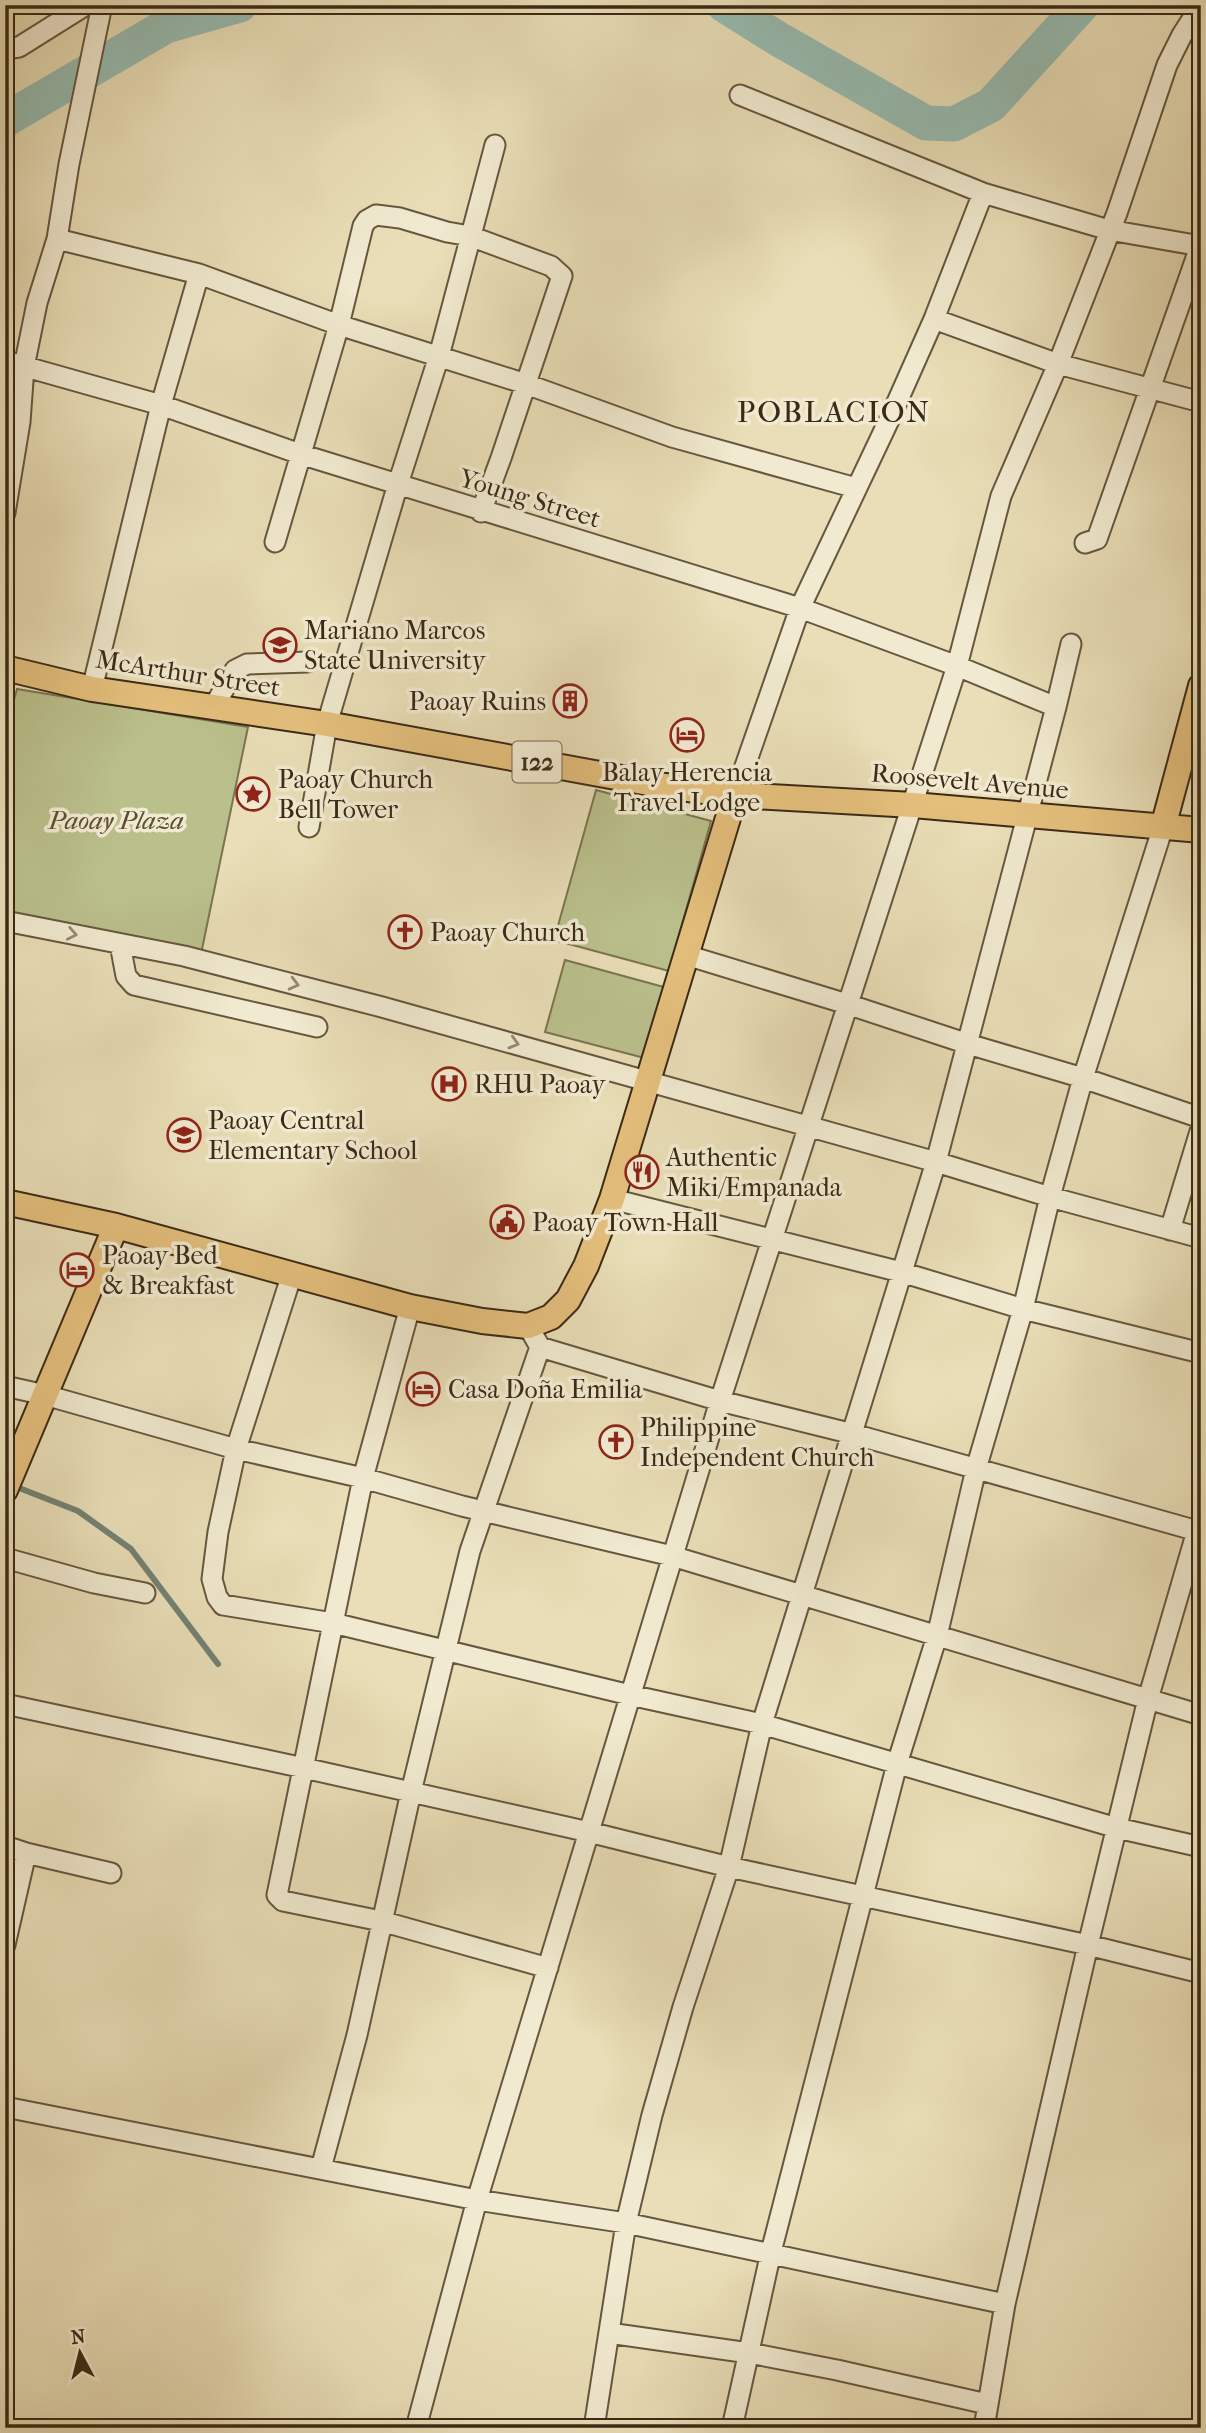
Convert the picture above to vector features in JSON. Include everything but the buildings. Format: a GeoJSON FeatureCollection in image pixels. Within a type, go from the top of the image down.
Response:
{"type":"FeatureCollection","features":[{"type":"Feature","properties":{"kind":"main road","name":"McArthur Street"},"geometry":{"type":"LineString","coordinates":[[5,668],[92,689],[327,724],[665,786],[735,795]]}},
{"type":"Feature","properties":{"kind":"main road"},"geometry":{"type":"LineString","coordinates":[[1163,827],[1201,686]]}},
{"type":"Feature","properties":{"kind":"main road","name":"Roosevelt Avenue"},"geometry":{"type":"LineString","coordinates":[[735,795],[913,805],[1201,830]]}},
{"type":"Feature","properties":{"kind":"main road"},"geometry":{"type":"LineString","coordinates":[[5,1202],[117,1226],[410,1307],[482,1321],[534,1337],[568,1300],[586,1266],[612,1199],[735,795]]}},
{"type":"Feature","properties":{"kind":"main road"},"geometry":{"type":"LineString","coordinates":[[5,1490],[117,1226]]}},
{"type":"Feature","properties":{"kind":"street"},"geometry":{"type":"LineString","coordinates":[[5,50],[19,47],[86,5]]}},
{"type":"Feature","properties":{"kind":"street"},"geometry":{"type":"LineString","coordinates":[[5,513],[20,422],[14,364],[57,239],[69,164],[102,5]]}},
{"type":"Feature","properties":{"kind":"street"},"geometry":{"type":"LineString","coordinates":[[416,2428],[477,2200],[672,1556],[957,666],[1001,496],[1058,364],[1136,159],[1167,65],[1200,7]]}},
{"type":"Feature","properties":{"kind":"street"},"geometry":{"type":"LineString","coordinates":[[740,95],[983,193],[1109,230],[1200,245],[1097,539],[1085,543]]}},
{"type":"Feature","properties":{"kind":"street"},"geometry":{"type":"LineString","coordinates":[[309,827],[327,724],[439,356],[495,145]]}},
{"type":"Feature","properties":{"kind":"street"},"geometry":{"type":"LineString","coordinates":[[735,795],[800,608],[891,418],[934,319],[983,193]]}},
{"type":"Feature","properties":{"kind":"street"},"geometry":{"type":"LineString","coordinates":[[275,542],[367,220],[376,215],[400,218],[470,236],[551,265],[562,276],[481,512]]}},
{"type":"Feature","properties":{"kind":"street"},"geometry":{"type":"LineString","coordinates":[[57,239],[199,274],[338,325],[526,384],[672,437],[856,488]]}},
{"type":"Feature","properties":{"kind":"street"},"geometry":{"type":"LineString","coordinates":[[92,689],[161,405],[199,274]]}},
{"type":"Feature","properties":{"kind":"street"},"geometry":{"type":"LineString","coordinates":[[934,319],[1058,364],[1201,402]]}},
{"type":"Feature","properties":{"kind":"street","name":"Young Street"},"geometry":{"type":"LineString","coordinates":[[14,364],[161,405],[300,454],[481,512],[800,608],[957,666],[1056,707]]}},
{"type":"Feature","properties":{"kind":"street"},"geometry":{"type":"LineString","coordinates":[[594,2428],[626,2223],[652,2115],[729,1867],[762,1724],[936,1162],[1029,815],[1071,644]]}},
{"type":"Feature","properties":{"kind":"street"},"geometry":{"type":"LineString","coordinates":[[213,708],[235,670],[247,664],[308,662]]}},
{"type":"Feature","properties":{"kind":"street"},"geometry":{"type":"LineString","coordinates":[[732,2428],[771,2252],[897,1764],[937,1636],[976,1469],[1023,1309],[1049,1197],[1083,1078],[1163,827]]}},
{"type":"Feature","properties":{"kind":"street"},"geometry":{"type":"LineString","coordinates":[[5,921],[184,956],[382,1007],[1201,1238]]}},
{"type":"Feature","properties":{"kind":"street"},"geometry":{"type":"LineString","coordinates":[[120,944],[126,976],[134,985],[317,1027]]}},
{"type":"Feature","properties":{"kind":"street"},"geometry":{"type":"LineString","coordinates":[[686,955],[1083,1078],[1201,1118]]}},
{"type":"Feature","properties":{"kind":"street"},"geometry":{"type":"LineString","coordinates":[[1170,1230],[1201,1128]]}},
{"type":"Feature","properties":{"kind":"street"},"geometry":{"type":"LineString","coordinates":[[612,1199],[901,1272],[1023,1309],[1201,1353]]}},
{"type":"Feature","properties":{"kind":"street"},"geometry":{"type":"LineString","coordinates":[[292,1274],[236,1449],[218,1532],[212,1570],[217,1598],[223,1605],[333,1623],[762,1724],[1116,1828],[1201,1847]]}},
{"type":"Feature","properties":{"kind":"street"},"geometry":{"type":"LineString","coordinates":[[410,1307],[363,1478],[277,1891],[279,1898],[304,1906],[381,1920],[548,1968]]}},
{"type":"Feature","properties":{"kind":"street"},"geometry":{"type":"LineString","coordinates":[[321,2168],[357,2035],[444,1650],[482,1510],[523,1401],[534,1337],[720,1401],[853,1434],[1199,1531],[1148,1699],[1116,1828],[1005,2304],[984,2428]]}},
{"type":"Feature","properties":{"kind":"street"},"geometry":{"type":"LineString","coordinates":[[5,1387],[45,1395],[236,1449],[363,1478],[461,1506],[672,1556],[1201,1715]]}},
{"type":"Feature","properties":{"kind":"street"},"geometry":{"type":"LineString","coordinates":[[5,1558],[145,1594]]}},
{"type":"Feature","properties":{"kind":"street"},"geometry":{"type":"LineString","coordinates":[[5,1704],[589,1832],[729,1867],[1088,1945],[1201,1973]]}},
{"type":"Feature","properties":{"kind":"street"},"geometry":{"type":"LineString","coordinates":[[5,1846],[111,1873]]}},
{"type":"Feature","properties":{"kind":"street"},"geometry":{"type":"LineString","coordinates":[[5,1945],[26,1853]]}},
{"type":"Feature","properties":{"kind":"street"},"geometry":{"type":"LineString","coordinates":[[5,2107],[477,2200],[626,2223],[1005,2304]]}},
{"type":"Feature","properties":{"kind":"street"},"geometry":{"type":"LineString","coordinates":[[609,2333],[749,2353],[987,2404]]}},
{"type":"Feature","properties":{"kind":"green space","name":"Paoay Plaza"},"geometry":{"type":"Polygon","coordinates":[[[17,689],[248,727],[201,954],[5,916],[5,732],[17,689]]]}},
{"type":"Feature","properties":{"kind":"green space"},"geometry":{"type":"Polygon","coordinates":[[[596,790],[711,821],[669,971],[554,940],[596,790]]]}},
{"type":"Feature","properties":{"kind":"green space"},"geometry":{"type":"Polygon","coordinates":[[[565,960],[671,989],[652,1060],[545,1032],[565,960]]]}},
{"type":"Feature","properties":{"kind":"waterway"},"geometry":{"type":"LineString","coordinates":[[5,120],[166,26],[240,5]]}},
{"type":"Feature","properties":{"kind":"waterway"},"geometry":{"type":"LineString","coordinates":[[724,5],[926,123],[954,124],[991,105],[1082,5]]}},
{"type":"Feature","properties":{"kind":"waterway"},"geometry":{"type":"LineString","coordinates":[[14,1486],[78,1511],[131,1549],[218,1664]]}},
{"type":"Feature","properties":{"kind":"place","name":"Mariano Marcos State University"},"geometry":{"type":"Point","coordinates":[280,645]}},
{"type":"Feature","properties":{"kind":"place","name":"Paoay Ruins"},"geometry":{"type":"Point","coordinates":[570,701]}},
{"type":"Feature","properties":{"kind":"place","name":"Balay Herencia Travel Lodge"},"geometry":{"type":"Point","coordinates":[687,735]}},
{"type":"Feature","properties":{"kind":"place","name":"Paoay Church Bell Tower"},"geometry":{"type":"Point","coordinates":[253,794]}},
{"type":"Feature","properties":{"kind":"place","name":"Paoay Church"},"geometry":{"type":"Point","coordinates":[405,932]}},
{"type":"Feature","properties":{"kind":"place","name":"RHU Paoay"},"geometry":{"type":"Point","coordinates":[449,1084]}},
{"type":"Feature","properties":{"kind":"place","name":"Paoay Central Elementary School"},"geometry":{"type":"Point","coordinates":[184,1135]}},
{"type":"Feature","properties":{"kind":"place","name":"Authentic Miki/Empanada"},"geometry":{"type":"Point","coordinates":[642,1172]}},
{"type":"Feature","properties":{"kind":"place","name":"Paoay Town Hall"},"geometry":{"type":"Point","coordinates":[507,1222]}},
{"type":"Feature","properties":{"kind":"place","name":"Paoay Bed & Breakfast"},"geometry":{"type":"Point","coordinates":[77,1270]}},
{"type":"Feature","properties":{"kind":"place","name":"Casa Doña Emilia"},"geometry":{"type":"Point","coordinates":[423,1389]}},
{"type":"Feature","properties":{"kind":"place","name":"Philippine Independent Church"},"geometry":{"type":"Point","coordinates":[616,1442]}},
{"type":"Feature","properties":{"kind":"district","name":"POBLACION"},"geometry":{"type":"Point","coordinates":[834,412]}}]}
